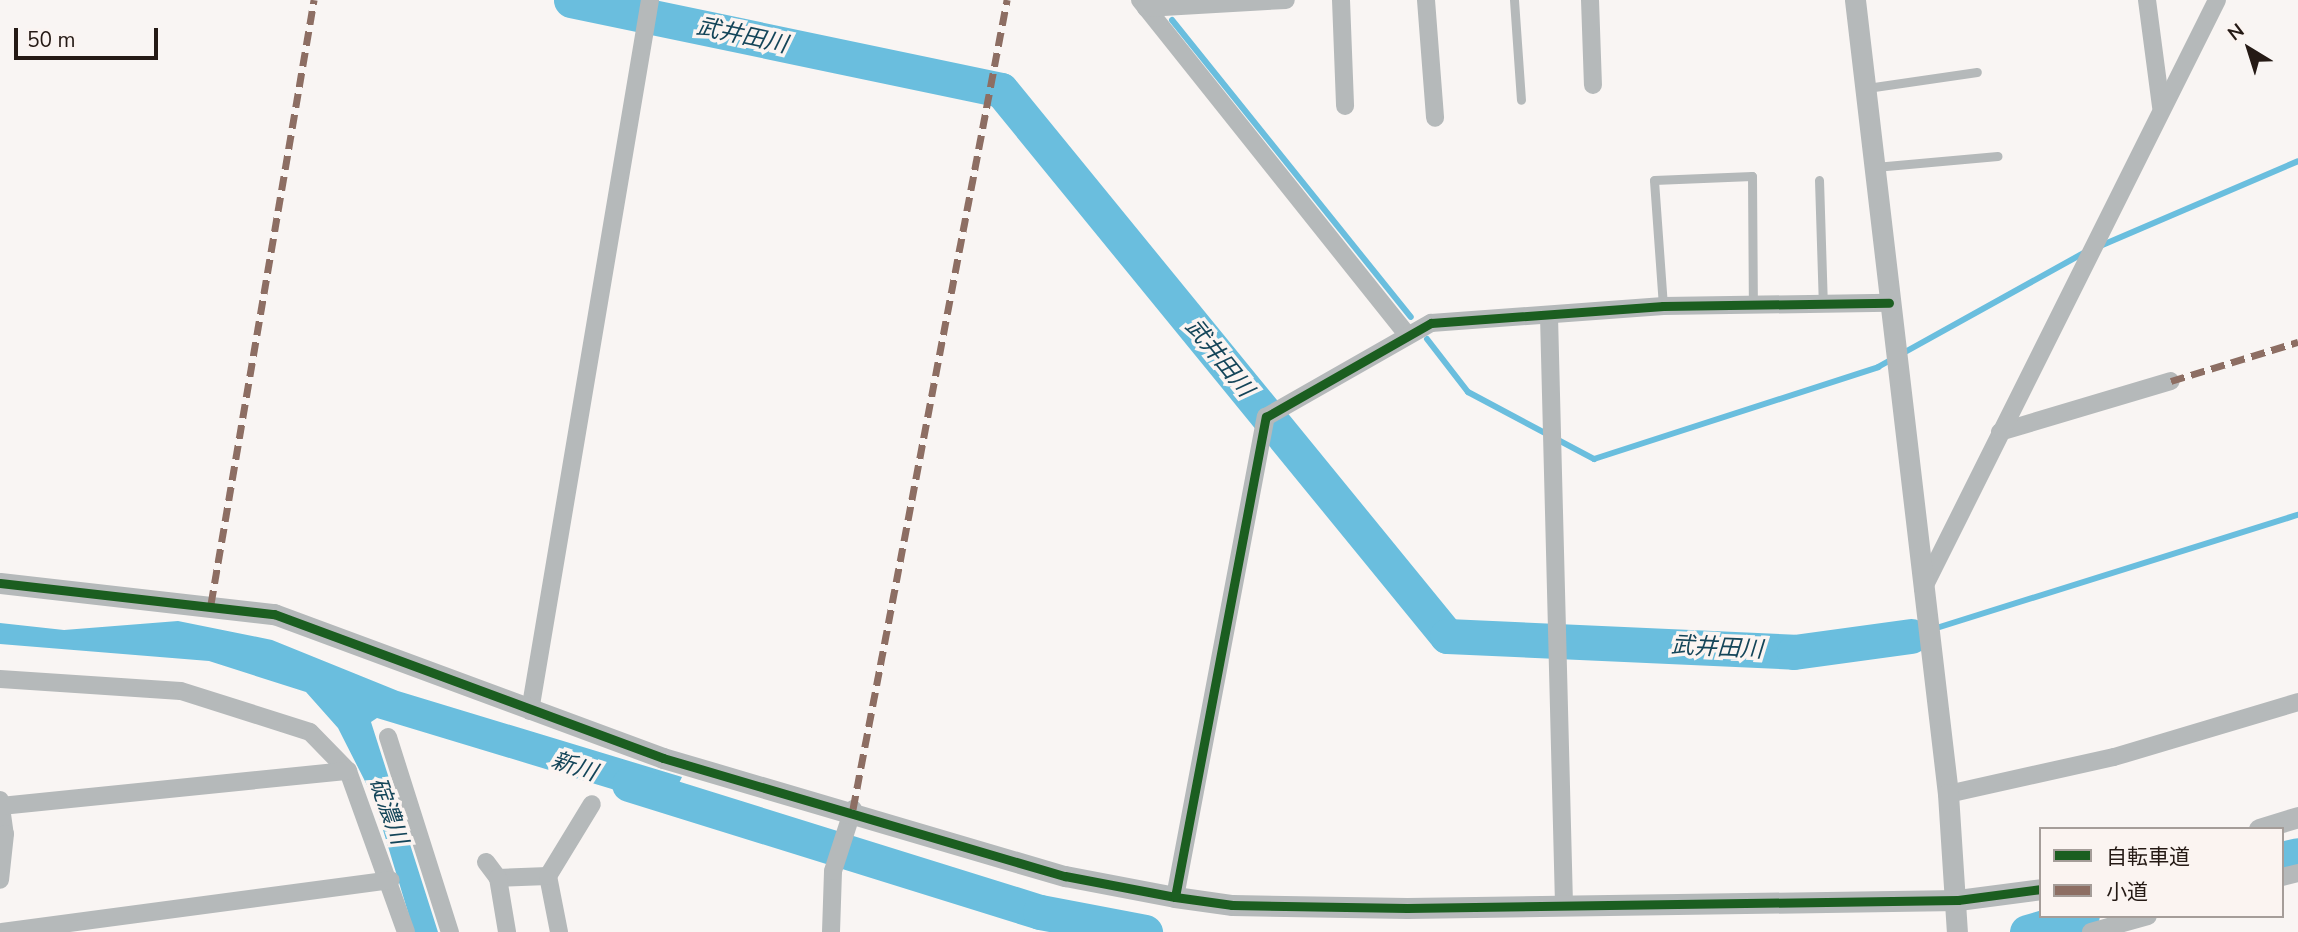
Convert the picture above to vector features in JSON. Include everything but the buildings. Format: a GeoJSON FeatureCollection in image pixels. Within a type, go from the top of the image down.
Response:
{"type":"FeatureCollection","features":[{"type":"Feature","properties":{"kind":"street"},"geometry":{"type":"LineString","coordinates":[[530,711],[650,0]]}},
{"type":"Feature","properties":{"kind":"street"},"geometry":{"type":"LineString","coordinates":[[1143,4],[1286,0]]}},
{"type":"Feature","properties":{"kind":"street"},"geometry":{"type":"LineString","coordinates":[[1341,0],[1345,106]]}},
{"type":"Feature","properties":{"kind":"street"},"geometry":{"type":"LineString","coordinates":[[1426,0],[1435,118]]}},
{"type":"Feature","properties":{"kind":"street"},"geometry":{"type":"LineString","coordinates":[[1590,0],[1593,85]]}},
{"type":"Feature","properties":{"kind":"street"},"geometry":{"type":"LineString","coordinates":[[1855,0],[1948,794],[1958,900],[1957,930]]}},
{"type":"Feature","properties":{"kind":"street"},"geometry":{"type":"LineString","coordinates":[[2147,0],[2161,107]]}},
{"type":"Feature","properties":{"kind":"street"},"geometry":{"type":"LineString","coordinates":[[1922,589],[2161,107],[2217,0]]}},
{"type":"Feature","properties":{"kind":"street"},"geometry":{"type":"LineString","coordinates":[[1143,4],[1406,333]]}},
{"type":"Feature","properties":{"kind":"street"},"geometry":{"type":"LineString","coordinates":[[1175,897],[1272,412],[1294,404],[1406,333],[1431,323],[1663,306],[1889,303]]}},
{"type":"Feature","properties":{"kind":"street"},"geometry":{"type":"LineString","coordinates":[[1549,316],[1564,905]]}},
{"type":"Feature","properties":{"kind":"street"},"geometry":{"type":"LineString","coordinates":[[2000,432],[2171,381]]}},
{"type":"Feature","properties":{"kind":"street"},"geometry":{"type":"LineString","coordinates":[[0,583],[274,614],[663,758],[853,809],[1065,876],[1175,897],[1232,905],[1564,905],[1958,900],[2039,889]]}},
{"type":"Feature","properties":{"kind":"street"},"geometry":{"type":"LineString","coordinates":[[0,679],[181,691],[249,707],[310,732],[348,771],[391,880],[406,932]]}},
{"type":"Feature","properties":{"kind":"street"},"geometry":{"type":"LineString","coordinates":[[1948,794],[2114,757],[2298,702]]}},
{"type":"Feature","properties":{"kind":"street"},"geometry":{"type":"LineString","coordinates":[[388,737],[450,932]]}},
{"type":"Feature","properties":{"kind":"street"},"geometry":{"type":"LineString","coordinates":[[1,806],[348,771]]}},
{"type":"Feature","properties":{"kind":"street"},"geometry":{"type":"LineString","coordinates":[[0,800],[0,880]]}},
{"type":"Feature","properties":{"kind":"street"},"geometry":{"type":"LineString","coordinates":[[559,932],[548,876],[592,804]]}},
{"type":"Feature","properties":{"kind":"street"},"geometry":{"type":"LineString","coordinates":[[831,932],[835,866],[843,832],[853,809]]}},
{"type":"Feature","properties":{"kind":"street"},"geometry":{"type":"LineString","coordinates":[[2266,827],[2298,817]]}},
{"type":"Feature","properties":{"kind":"street"},"geometry":{"type":"LineString","coordinates":[[486,862],[498,878],[507,932]]}},
{"type":"Feature","properties":{"kind":"street"},"geometry":{"type":"LineString","coordinates":[[498,878],[548,876]]}},
{"type":"Feature","properties":{"kind":"street"},"geometry":{"type":"LineString","coordinates":[[2,932],[80,928],[391,880]]}},
{"type":"Feature","properties":{"kind":"street"},"geometry":{"type":"LineString","coordinates":[[2091,932],[2141,918]]}},
{"type":"Feature","properties":{"kind":"lane"},"geometry":{"type":"LineString","coordinates":[[1514,0],[1521,100]]}},
{"type":"Feature","properties":{"kind":"lane"},"geometry":{"type":"LineString","coordinates":[[1865,88],[1977,72]]}},
{"type":"Feature","properties":{"kind":"lane"},"geometry":{"type":"LineString","coordinates":[[1874,167],[1998,156]]}},
{"type":"Feature","properties":{"kind":"lane"},"geometry":{"type":"LineString","coordinates":[[1663,306],[1654,180],[1752,176],[1753,304]]}},
{"type":"Feature","properties":{"kind":"lane"},"geometry":{"type":"LineString","coordinates":[[1819,180],[1823,304]]}},
{"type":"Feature","properties":{"kind":"water","name":"碇濃川"},"geometry":{"type":"Polygon","coordinates":[[[178,621],[272,640],[398,691],[682,777],[668,806],[377,718],[371,722],[438,932],[414,932],[373,797],[338,728],[306,692],[209,661],[0,644],[0,623],[64,630],[178,621]]]}},
{"type":"Feature","properties":{"kind":"waterway","name":"武井田川"},"geometry":{"type":"LineString","coordinates":[[571,0],[1001,90],[1447,636],[1794,652],[1911,636]]}},
{"type":"Feature","properties":{"kind":"waterway"},"geometry":{"type":"LineString","coordinates":[[1172,20],[1411,317]]}},
{"type":"Feature","properties":{"kind":"waterway"},"geometry":{"type":"LineString","coordinates":[[2100,246],[2298,161]]}},
{"type":"Feature","properties":{"kind":"waterway"},"geometry":{"type":"LineString","coordinates":[[1427,339],[1468,392],[1594,459],[1878,367],[2087,251]]}},
{"type":"Feature","properties":{"kind":"waterway"},"geometry":{"type":"LineString","coordinates":[[1911,636],[2298,515]]}},
{"type":"Feature","properties":{"kind":"waterway","name":"新川"},"geometry":{"type":"LineString","coordinates":[[629,784],[1040,912],[1145,932]]}},
{"type":"Feature","properties":{"kind":"waterway","name":"新川"},"geometry":{"type":"LineString","coordinates":[[2284,858],[2298,855]]}},
{"type":"Feature","properties":{"kind":"waterway","name":"新川"},"geometry":{"type":"LineString","coordinates":[[2027,932],[2075,918]]}},
{"type":"Feature","properties":{"kind":"marked path"},"geometry":{"type":"LineString","coordinates":[[211,604],[314,0]]}},
{"type":"Feature","properties":{"kind":"marked path"},"geometry":{"type":"LineString","coordinates":[[853,809],[1007,0]]}},
{"type":"Feature","properties":{"kind":"marked path"},"geometry":{"type":"LineString","coordinates":[[2171,381],[2298,342]]}},
{"type":"Feature","properties":{"kind":"cycle path"},"geometry":{"type":"LineString","coordinates":[[1175,897],[1266,417],[1431,323],[1663,306],[1889,303]]}},
{"type":"Feature","properties":{"kind":"cycle path"},"geometry":{"type":"LineString","coordinates":[[0,583],[274,614],[663,758],[1065,876],[1175,897],[1232,905],[1407,908],[1958,900],[2039,889]]}}]}
